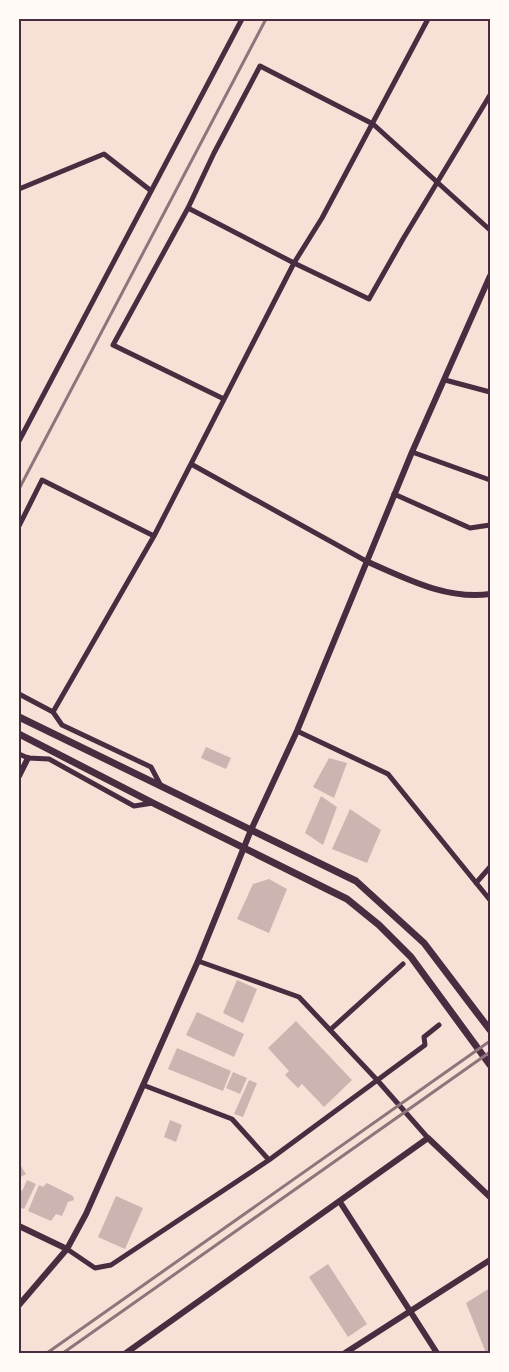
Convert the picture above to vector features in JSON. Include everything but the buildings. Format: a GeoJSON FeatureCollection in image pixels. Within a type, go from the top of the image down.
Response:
{"type":"FeatureCollection","features":[{"type":"Feature","properties":{"kind":"main road"},"geometry":{"type":"LineString","coordinates":[[19,717],[356,881],[424,943],[490,1030]]}},
{"type":"Feature","properties":{"kind":"main road"},"geometry":{"type":"LineString","coordinates":[[19,734],[347,899],[379,925],[411,957],[490,1066]]}},
{"type":"Feature","properties":{"kind":"street"},"geometry":{"type":"LineString","coordinates":[[19,441],[242,19]]}},
{"type":"Feature","properties":{"kind":"street"},"geometry":{"type":"LineString","coordinates":[[53,712],[154,536],[294,263],[322,218],[428,19]]}},
{"type":"Feature","properties":{"kind":"street"},"geometry":{"type":"LineString","coordinates":[[224,399],[113,345],[188,208],[214,153],[260,66],[373,124],[490,230]]}},
{"type":"Feature","properties":{"kind":"street"},"geometry":{"type":"LineString","coordinates":[[188,208],[294,263],[369,299],[490,95]]}},
{"type":"Feature","properties":{"kind":"street"},"geometry":{"type":"LineString","coordinates":[[19,189],[104,154],[150,190]]}},
{"type":"Feature","properties":{"kind":"street"},"geometry":{"type":"LineString","coordinates":[[19,1306],[67,1250],[86,1214],[198,961],[251,830],[297,732],[394,494],[490,276]]}},
{"type":"Feature","properties":{"kind":"street"},"geometry":{"type":"LineString","coordinates":[[445,380],[490,392]]}},
{"type":"Feature","properties":{"kind":"street"},"geometry":{"type":"LineString","coordinates":[[412,452],[490,480]]}},
{"type":"Feature","properties":{"kind":"street"},"geometry":{"type":"LineString","coordinates":[[190,464],[366,561],[420,585],[471,597],[490,594]]}},
{"type":"Feature","properties":{"kind":"street"},"geometry":{"type":"LineString","coordinates":[[19,526],[42,480],[154,536]]}},
{"type":"Feature","properties":{"kind":"street"},"geometry":{"type":"LineString","coordinates":[[394,494],[470,528],[490,526]]}},
{"type":"Feature","properties":{"kind":"street"},"geometry":{"type":"LineString","coordinates":[[19,694],[53,712],[62,725],[151,767],[161,787]]}},
{"type":"Feature","properties":{"kind":"street"},"geometry":{"type":"LineString","coordinates":[[297,732],[388,774],[490,900]]}},
{"type":"Feature","properties":{"kind":"street"},"geometry":{"type":"LineString","coordinates":[[19,754],[28,758],[49,760],[134,806],[153,803]]}},
{"type":"Feature","properties":{"kind":"street"},"geometry":{"type":"LineString","coordinates":[[19,776],[28,758]]}},
{"type":"Feature","properties":{"kind":"street"},"geometry":{"type":"LineString","coordinates":[[476,883],[490,867]]}},
{"type":"Feature","properties":{"kind":"street"},"geometry":{"type":"LineString","coordinates":[[198,961],[299,997],[378,1081],[428,1138],[490,1197]]}},
{"type":"Feature","properties":{"kind":"street"},"geometry":{"type":"LineString","coordinates":[[330,1030],[403,964]]}},
{"type":"Feature","properties":{"kind":"street"},"geometry":{"type":"LineString","coordinates":[[19,1226],[67,1250],[95,1268],[111,1265],[269,1160],[378,1081],[425,1045],[424,1037],[439,1025]]}},
{"type":"Feature","properties":{"kind":"street"},"geometry":{"type":"LineString","coordinates":[[143,1085],[232,1120],[269,1160]]}},
{"type":"Feature","properties":{"kind":"street"},"geometry":{"type":"LineString","coordinates":[[126,1353],[428,1138]]}},
{"type":"Feature","properties":{"kind":"street"},"geometry":{"type":"LineString","coordinates":[[340,1202],[437,1353]]}},
{"type":"Feature","properties":{"kind":"street"},"geometry":{"type":"LineString","coordinates":[[345,1353],[490,1260]]}},
{"type":"Feature","properties":{"kind":"railway"},"geometry":{"type":"LineString","coordinates":[[19,489],[266,19]]}},
{"type":"Feature","properties":{"kind":"railway"},"geometry":{"type":"LineString","coordinates":[[47,1353],[490,1041]]}},
{"type":"Feature","properties":{"kind":"railway"},"geometry":{"type":"LineString","coordinates":[[63,1353],[490,1052]]}}]}
